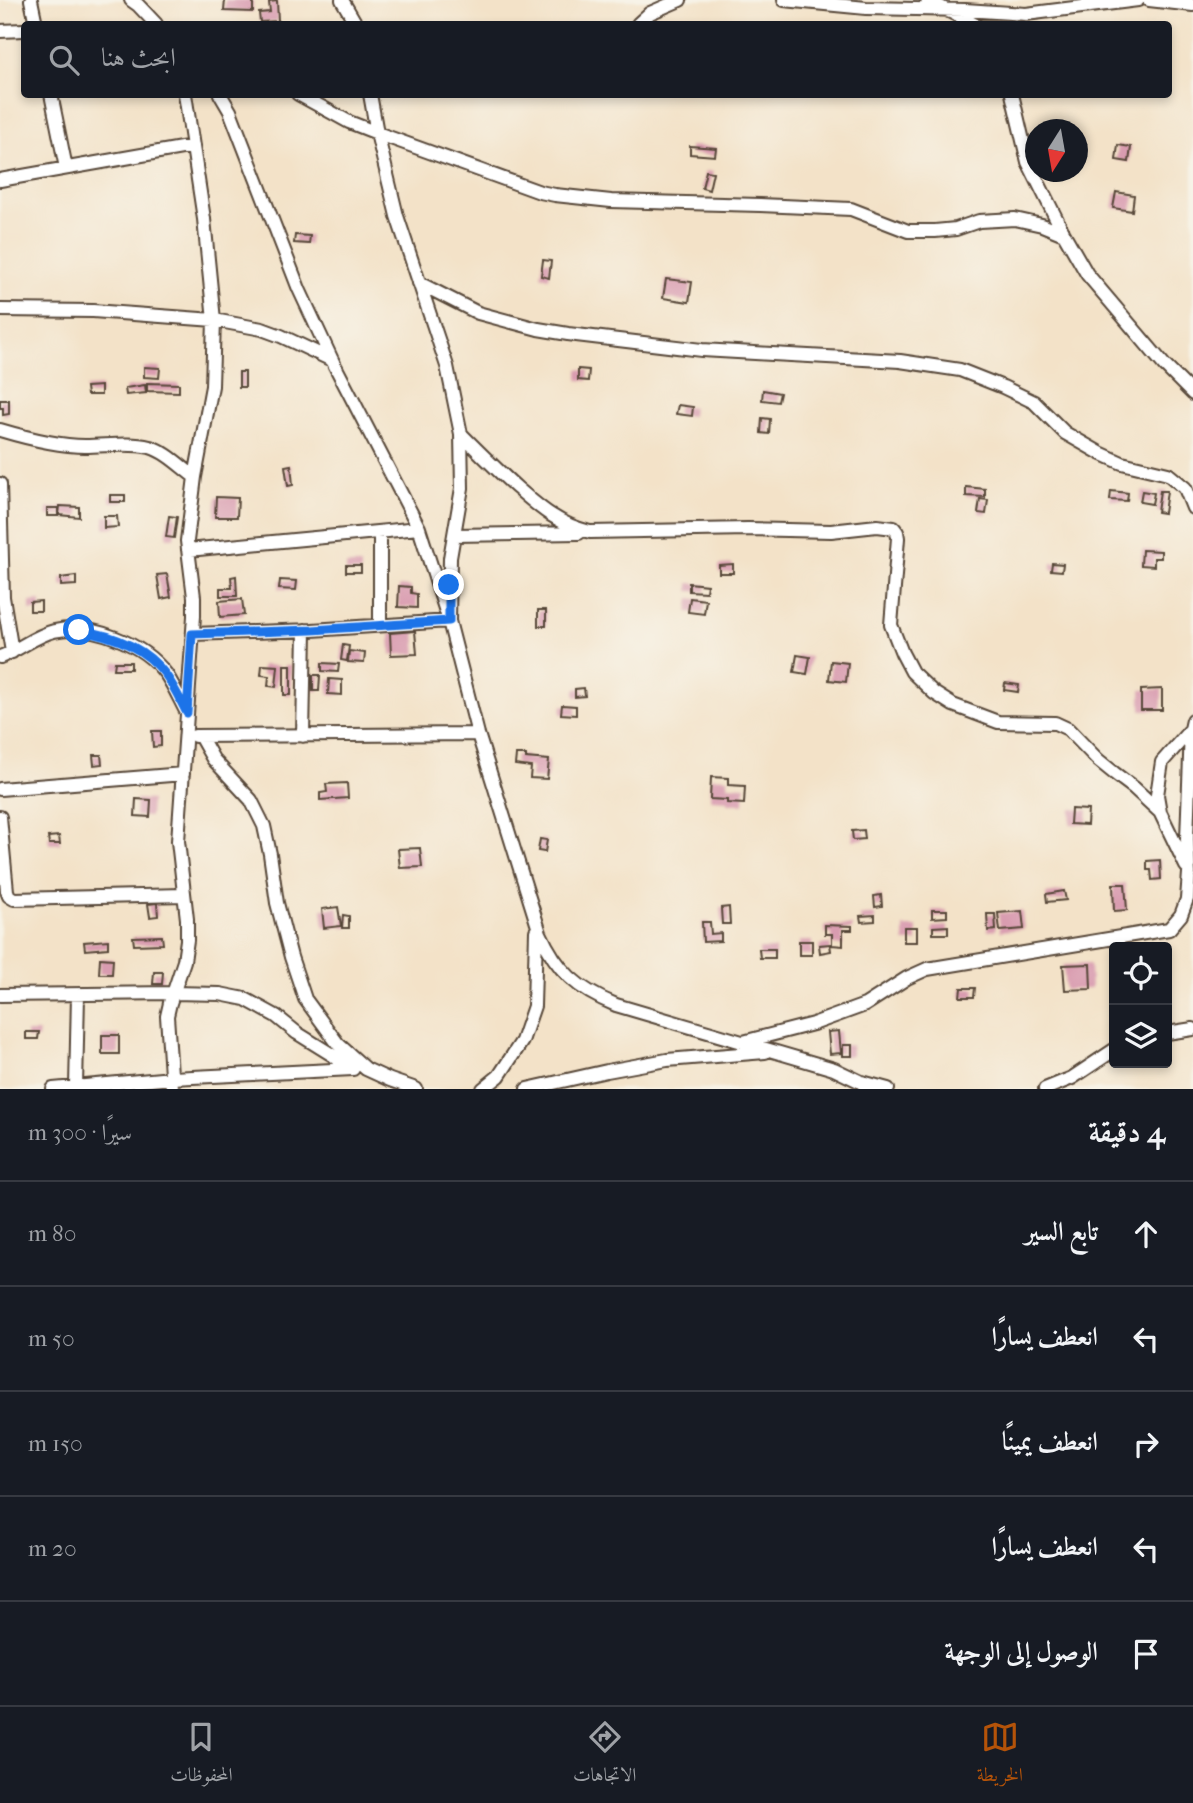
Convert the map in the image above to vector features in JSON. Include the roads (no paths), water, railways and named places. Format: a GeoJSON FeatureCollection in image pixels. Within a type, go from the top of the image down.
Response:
{"type":"FeatureCollection","features":[{"type":"Feature","properties":{"kind":"street"},"geometry":{"type":"LineString","coordinates":[[31,0],[35,21]]}},
{"type":"Feature","properties":{"kind":"street"},"geometry":{"type":"LineString","coordinates":[[131,0],[153,21]]}},
{"type":"Feature","properties":{"kind":"street"},"geometry":{"type":"LineString","coordinates":[[342,0],[354,21]]}},
{"type":"Feature","properties":{"kind":"street"},"geometry":{"type":"LineString","coordinates":[[641,21],[650,13],[680,0]]}},
{"type":"Feature","properties":{"kind":"street"},"geometry":{"type":"LineString","coordinates":[[784,0],[866,8],[1026,14],[1138,0]]}},
{"type":"Feature","properties":{"kind":"street"},"geometry":{"type":"LineString","coordinates":[[927,0],[968,21]]}},
{"type":"Feature","properties":{"kind":"street"},"geometry":{"type":"LineString","coordinates":[[1149,0],[1193,5]]}},
{"type":"Feature","properties":{"kind":"street"},"geometry":{"type":"LineString","coordinates":[[0,31],[21,30]]}},
{"type":"Feature","properties":{"kind":"street"},"geometry":{"type":"LineString","coordinates":[[52,98],[66,168]]}},
{"type":"Feature","properties":{"kind":"street"},"geometry":{"type":"LineString","coordinates":[[172,1084],[167,1016],[184,961],[187,940],[178,841],[194,597],[187,541],[195,477],[212,386],[214,320],[204,219],[186,98]]}},
{"type":"Feature","properties":{"kind":"street"},"geometry":{"type":"LineString","coordinates":[[222,98],[230,111],[299,289],[332,360],[419,528],[449,621],[478,734],[547,950],[560,968],[577,984],[594,996],[616,1005],[834,1069],[864,1085],[888,1089]]}},
{"type":"Feature","properties":{"kind":"street"},"geometry":{"type":"LineString","coordinates":[[305,98],[349,122],[377,133],[540,192],[555,195],[611,201],[850,209],[908,231],[956,229],[979,221],[1015,219],[1042,225],[1064,234]]}},
{"type":"Feature","properties":{"kind":"street"},"geometry":{"type":"LineString","coordinates":[[371,98],[397,216],[447,366],[461,434],[462,488],[450,558],[449,621]]}},
{"type":"Feature","properties":{"kind":"street"},"geometry":{"type":"LineString","coordinates":[[1013,98],[1028,162],[1087,274],[1193,394]]}},
{"type":"Feature","properties":{"kind":"street"},"geometry":{"type":"LineString","coordinates":[[0,180],[193,146]]}},
{"type":"Feature","properties":{"kind":"street"},"geometry":{"type":"LineString","coordinates":[[419,283],[478,313],[568,334],[702,350],[900,361],[960,370],[1034,402],[1065,433],[1100,453],[1122,463],[1168,474],[1185,488],[1193,508]]}},
{"type":"Feature","properties":{"kind":"street"},"geometry":{"type":"LineString","coordinates":[[0,310],[93,311],[214,320],[262,329],[332,360]]}},
{"type":"Feature","properties":{"kind":"street"},"geometry":{"type":"LineString","coordinates":[[0,430],[70,445],[127,445],[151,448],[162,452],[195,477]]}},
{"type":"Feature","properties":{"kind":"street"},"geometry":{"type":"LineString","coordinates":[[461,434],[537,506],[556,520],[578,530],[590,532]]}},
{"type":"Feature","properties":{"kind":"street"},"geometry":{"type":"LineString","coordinates":[[0,484],[6,654],[42,635],[65,630],[114,637],[135,647],[155,662],[166,675],[187,713]]}},
{"type":"Feature","properties":{"kind":"street"},"geometry":{"type":"LineString","coordinates":[[454,535],[748,529],[831,531],[877,526],[894,528],[898,538],[891,625],[912,672],[934,693],[953,705],[998,722],[1055,723],[1068,729],[1098,760],[1160,812]]}},
{"type":"Feature","properties":{"kind":"street"},"geometry":{"type":"LineString","coordinates":[[188,550],[419,528]]}},
{"type":"Feature","properties":{"kind":"street"},"geometry":{"type":"LineString","coordinates":[[380,532],[380,625]]}},
{"type":"Feature","properties":{"kind":"street"},"geometry":{"type":"LineString","coordinates":[[192,634],[449,621]]}},
{"type":"Feature","properties":{"kind":"street"},"geometry":{"type":"LineString","coordinates":[[303,736],[305,630]]}},
{"type":"Feature","properties":{"kind":"street"},"geometry":{"type":"LineString","coordinates":[[1191,877],[1160,812],[1157,794],[1162,762],[1192,725]]}},
{"type":"Feature","properties":{"kind":"street"},"geometry":{"type":"LineString","coordinates":[[741,1042],[813,1024],[865,1005],[907,978],[927,969],[1169,929],[1181,915],[1191,877],[1187,838],[1192,725]]}},
{"type":"Feature","properties":{"kind":"street"},"geometry":{"type":"LineString","coordinates":[[186,737],[478,734]]}},
{"type":"Feature","properties":{"kind":"street"},"geometry":{"type":"LineString","coordinates":[[200,736],[214,759],[251,800],[264,826],[277,903],[290,957],[305,999],[338,1045],[366,1069],[393,1085],[416,1089]]}},
{"type":"Feature","properties":{"kind":"street"},"geometry":{"type":"LineString","coordinates":[[0,789],[183,774]]}},
{"type":"Feature","properties":{"kind":"street"},"geometry":{"type":"LineString","coordinates":[[0,817],[3,888],[14,899],[184,895]]}},
{"type":"Feature","properties":{"kind":"street"},"geometry":{"type":"LineString","coordinates":[[483,1089],[499,1076],[522,1041],[534,1006],[536,920]]}},
{"type":"Feature","properties":{"kind":"street"},"geometry":{"type":"LineString","coordinates":[[0,995],[173,993],[220,994],[245,999],[276,1016],[350,1069]]}},
{"type":"Feature","properties":{"kind":"street"},"geometry":{"type":"LineString","coordinates":[[76,1087],[78,995]]}},
{"type":"Feature","properties":{"kind":"street"},"geometry":{"type":"LineString","coordinates":[[1172,1032],[1193,1029]]}},
{"type":"Feature","properties":{"kind":"street"},"geometry":{"type":"LineString","coordinates":[[527,1089],[667,1060],[772,1051]]}},
{"type":"Feature","properties":{"kind":"street"},"geometry":{"type":"LineString","coordinates":[[1045,1089],[1072,1078],[1109,1053]]}},
{"type":"Feature","properties":{"kind":"street"},"geometry":{"type":"LineString","coordinates":[[53,1089],[172,1084],[366,1069]]}}]}
